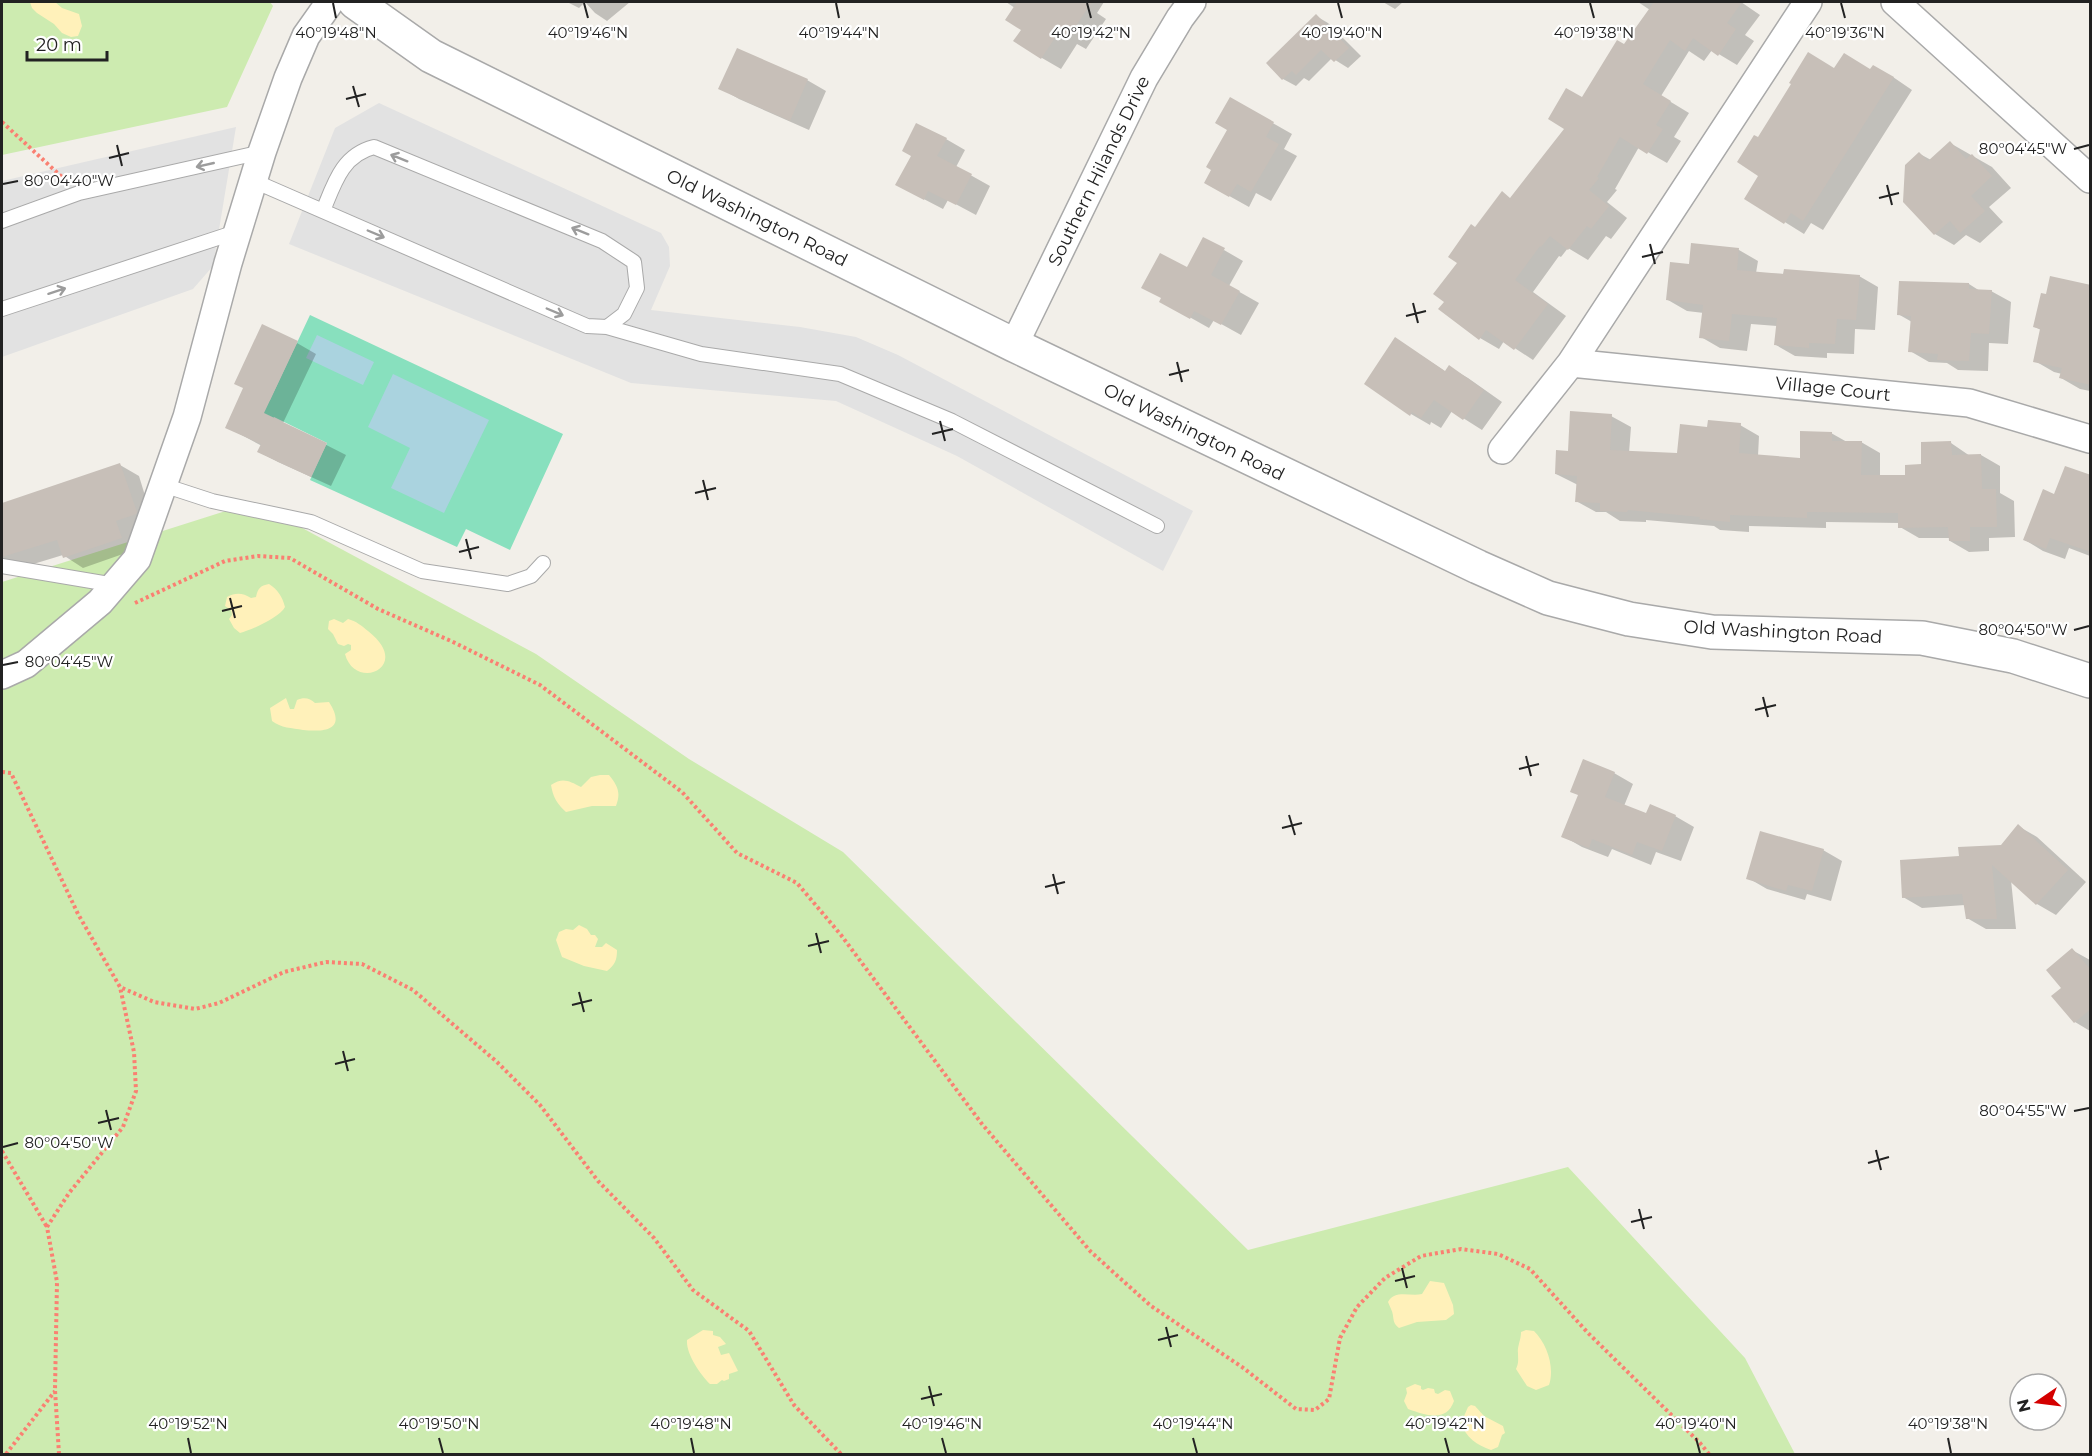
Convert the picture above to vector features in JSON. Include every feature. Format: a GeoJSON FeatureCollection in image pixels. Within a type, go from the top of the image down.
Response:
{"type":"FeatureCollection","features":[{"type":"Feature","properties":{"kind":"street"},"geometry":{"type":"LineString","coordinates":[[2,675],[26,664],[108,594],[137,559],[188,417],[236,232],[262,152],[288,78],[306,36],[330,2]]}},
{"type":"Feature","properties":{"kind":"street","name":"Southern Hilands Drive"},"geometry":{"type":"LineString","coordinates":[[1014,345],[1144,78],[1192,2]]}},
{"type":"Feature","properties":{"kind":"street"},"geometry":{"type":"LineString","coordinates":[[1502,450],[1571,363],[1808,2]]}},
{"type":"Feature","properties":{"kind":"street"},"geometry":{"type":"LineString","coordinates":[[1895,2],[2091,179]]}},
{"type":"Feature","properties":{"kind":"street","name":"Old Washington Road"},"geometry":{"type":"LineString","coordinates":[[366,5],[431,56],[1014,345],[1478,567],[1548,598],[1629,620],[1712,632],[1922,638],[2013,656],[2091,681]]}},
{"type":"Feature","properties":{"kind":"street","name":"Village Court"},"geometry":{"type":"LineString","coordinates":[[1571,363],[1969,403],[2091,439]]}},
{"type":"Feature","properties":{"kind":"lane"},"geometry":{"type":"LineString","coordinates":[[322,211],[341,169],[360,150],[374,147],[591,236],[634,262],[637,288],[624,314],[607,327]]}},
{"type":"Feature","properties":{"kind":"lane"},"geometry":{"type":"LineString","coordinates":[[2,221],[79,193],[262,152]]}},
{"type":"Feature","properties":{"kind":"lane"},"geometry":{"type":"LineString","coordinates":[[254,181],[587,326],[607,327],[701,354],[840,374],[952,421],[1157,526]]}},
{"type":"Feature","properties":{"kind":"lane"},"geometry":{"type":"LineString","coordinates":[[2,309],[236,232]]}},
{"type":"Feature","properties":{"kind":"lane"},"geometry":{"type":"LineString","coordinates":[[163,485],[212,501],[311,522],[422,571],[508,584],[531,576],[543,564]]}},
{"type":"Feature","properties":{"kind":"lane"},"geometry":{"type":"LineString","coordinates":[[2,566],[108,594]]}},
{"type":"Feature","properties":{"kind":"path"},"geometry":{"type":"LineString","coordinates":[[2,122],[79,193]]}},
{"type":"Feature","properties":{"kind":"path"},"geometry":{"type":"LineString","coordinates":[[108,594],[138,603],[225,561],[258,556],[290,558],[378,609],[451,641],[540,685],[682,792],[737,853],[796,883],[841,935],[982,1124],[1091,1252],[1151,1306],[1242,1367],[1296,1409],[1315,1410],[1329,1400],[1340,1338],[1358,1307],[1385,1278],[1421,1257],[1461,1249],[1498,1254],[1530,1269],[1588,1333],[1700,1443],[1709,1455]]}},
{"type":"Feature","properties":{"kind":"path"},"geometry":{"type":"LineString","coordinates":[[2,772],[11,773],[78,914],[120,987],[134,1052],[136,1091],[123,1126],[69,1193],[47,1227]]}},
{"type":"Feature","properties":{"kind":"path"},"geometry":{"type":"LineString","coordinates":[[120,987],[154,1002],[195,1009],[219,1003],[284,972],[326,962],[362,964],[413,990],[497,1062],[540,1105],[598,1181],[654,1238],[693,1290],[748,1331],[794,1405],[841,1455]]}},
{"type":"Feature","properties":{"kind":"path"},"geometry":{"type":"LineString","coordinates":[[2,1151],[47,1227],[57,1282],[55,1390],[59,1455]]}},
{"type":"Feature","properties":{"kind":"path"},"geometry":{"type":"LineString","coordinates":[[6,1455],[55,1390]]}},
{"type":"Feature","properties":{"kind":"green space"},"geometry":{"type":"Polygon","coordinates":[[[2,2],[270,2],[273,6],[227,107],[2,155],[2,2]]]}},
{"type":"Feature","properties":{"kind":"green space"},"geometry":{"type":"Polygon","coordinates":[[[310,315],[563,434],[510,550],[466,529],[457,547],[310,480],[327,443],[274,417],[269,427],[252,419],[270,400],[310,315]]]}},
{"type":"Feature","properties":{"kind":"green space"},"geometry":{"type":"Polygon","coordinates":[[[254,502],[536,654],[689,759],[843,852],[1248,1250],[1568,1167],[1745,1358],[1795,1454],[2,1454],[2,582],[254,502]]]}},
{"type":"Feature","properties":{"kind":"sand"},"geometry":{"type":"Polygon","coordinates":[[[30,2],[55,2],[62,8],[79,14],[82,26],[78,36],[71,37],[62,33],[54,24],[37,13],[30,2]]]}},
{"type":"Feature","properties":{"kind":"sand"},"geometry":{"type":"Polygon","coordinates":[[[269,584],[279,594],[285,607],[272,619],[240,633],[229,619],[232,615],[231,610],[225,606],[227,597],[239,594],[251,598],[256,597],[260,588],[269,584]]]}},
{"type":"Feature","properties":{"kind":"sand"},"geometry":{"type":"Polygon","coordinates":[[[334,619],[343,623],[348,619],[356,622],[381,644],[385,655],[384,664],[378,670],[369,673],[359,672],[351,665],[345,654],[351,650],[351,645],[338,644],[328,629],[329,621],[334,619]]]}},
{"type":"Feature","properties":{"kind":"sand"},"geometry":{"type":"Polygon","coordinates":[[[286,698],[290,709],[294,709],[297,700],[302,698],[315,703],[329,702],[336,718],[334,724],[326,729],[311,731],[275,723],[272,721],[270,708],[286,698]]]}},
{"type":"Feature","properties":{"kind":"sand"},"geometry":{"type":"Polygon","coordinates":[[[609,775],[616,786],[618,797],[616,806],[592,806],[566,812],[556,800],[551,785],[559,781],[566,781],[581,787],[591,777],[609,775]]]}},
{"type":"Feature","properties":{"kind":"sand"},"geometry":{"type":"Polygon","coordinates":[[[579,925],[598,939],[595,947],[602,947],[606,943],[617,950],[615,962],[607,971],[584,966],[562,957],[556,940],[559,932],[566,929],[573,930],[579,925]]]}},
{"type":"Feature","properties":{"kind":"sand"},"geometry":{"type":"Polygon","coordinates":[[[1430,1281],[1444,1283],[1453,1305],[1454,1314],[1446,1320],[1417,1322],[1399,1328],[1394,1321],[1388,1302],[1399,1295],[1422,1294],[1430,1281]]]}},
{"type":"Feature","properties":{"kind":"sand"},"geometry":{"type":"Polygon","coordinates":[[[703,1330],[713,1331],[713,1335],[720,1337],[726,1344],[718,1347],[721,1355],[729,1353],[738,1371],[729,1374],[729,1379],[717,1384],[710,1384],[706,1380],[694,1363],[687,1346],[687,1340],[703,1330]]]}},
{"type":"Feature","properties":{"kind":"sand"},"geometry":{"type":"Polygon","coordinates":[[[1534,1331],[1539,1336],[1549,1356],[1551,1378],[1549,1385],[1536,1390],[1527,1386],[1516,1369],[1521,1332],[1534,1331]]]}},
{"type":"Feature","properties":{"kind":"sand"},"geometry":{"type":"Polygon","coordinates":[[[1415,1384],[1421,1386],[1423,1390],[1434,1389],[1438,1394],[1445,1390],[1450,1391],[1454,1401],[1450,1408],[1441,1415],[1435,1416],[1408,1409],[1404,1401],[1406,1388],[1415,1384]]]}},
{"type":"Feature","properties":{"kind":"sand"},"geometry":{"type":"Polygon","coordinates":[[[1471,1405],[1475,1406],[1484,1416],[1503,1426],[1505,1433],[1498,1447],[1491,1450],[1486,1448],[1466,1433],[1461,1423],[1471,1405]]]}},
{"type":"Feature","properties":{"kind":"shaded area"},"geometry":{"type":"Polygon","coordinates":[[[379,103],[661,233],[669,247],[670,266],[651,310],[800,327],[856,337],[898,355],[1193,511],[1163,571],[957,456],[836,401],[631,383],[289,244],[335,128],[379,103]]]}},
{"type":"Feature","properties":{"kind":"shaded area"},"geometry":{"type":"Polygon","coordinates":[[[236,127],[213,266],[193,289],[2,357],[2,181],[236,127]]]}},
{"type":"Feature","properties":{"kind":"water"},"geometry":{"type":"Polygon","coordinates":[[[317,335],[374,362],[363,385],[306,358],[317,335]]]}},
{"type":"Feature","properties":{"kind":"water"},"geometry":{"type":"Polygon","coordinates":[[[393,374],[489,420],[444,513],[391,488],[410,448],[368,427],[393,374]]]}},
{"type":"Feature","properties":{"kind":"building"},"geometry":{"type":"Polygon","coordinates":[[[1017,2],[1092,2],[1067,39],[1058,33],[1041,59],[1013,41],[1021,30],[1005,20],[1017,2]]]}},
{"type":"Feature","properties":{"kind":"building"},"geometry":{"type":"Polygon","coordinates":[[[1654,2],[1742,2],[1727,23],[1736,29],[1718,56],[1693,38],[1685,51],[1670,40],[1643,84],[1671,101],[1656,125],[1663,129],[1647,154],[1620,137],[1597,177],[1599,178],[1589,190],[1609,206],[1591,229],[1587,226],[1568,250],[1550,236],[1515,280],[1548,304],[1514,350],[1486,330],[1479,340],[1438,309],[1444,302],[1433,294],[1457,263],[1448,257],[1471,224],[1475,227],[1502,191],[1510,198],[1564,129],[1548,119],[1566,88],[1582,97],[1617,40],[1624,44],[1654,2]]]}},
{"type":"Feature","properties":{"kind":"building"},"geometry":{"type":"Polygon","coordinates":[[[1316,14],[1349,48],[1334,62],[1321,50],[1296,75],[1292,71],[1282,80],[1266,63],[1316,14]]]}},
{"type":"Feature","properties":{"kind":"building"},"geometry":{"type":"Polygon","coordinates":[[[737,48],[808,79],[790,121],[718,89],[737,48]]]}},
{"type":"Feature","properties":{"kind":"building"},"geometry":{"type":"Polygon","coordinates":[[[1808,52],[1834,68],[1844,53],[1870,69],[1873,65],[1894,77],[1803,221],[1791,213],[1784,224],[1744,199],[1758,176],[1737,162],[1754,135],[1758,137],[1808,52]]]}},
{"type":"Feature","properties":{"kind":"building"},"geometry":{"type":"Polygon","coordinates":[[[1230,97],[1274,122],[1266,137],[1279,144],[1251,192],[1237,184],[1229,197],[1204,183],[1211,170],[1206,167],[1227,130],[1215,123],[1230,97]]]}},
{"type":"Feature","properties":{"kind":"building"},"geometry":{"type":"Polygon","coordinates":[[[916,123],[947,138],[937,156],[972,174],[956,205],[928,191],[924,200],[895,185],[911,156],[902,151],[916,123]]]}},
{"type":"Feature","properties":{"kind":"building"},"geometry":{"type":"Polygon","coordinates":[[[1950,141],[1966,159],[1972,154],[1992,176],[1971,196],[1985,211],[1960,233],[1950,221],[1934,235],[1903,202],[1905,165],[1919,152],[1928,161],[1950,141]]]}},
{"type":"Feature","properties":{"kind":"building"},"geometry":{"type":"Polygon","coordinates":[[[1203,237],[1225,248],[1211,275],[1240,291],[1221,325],[1194,311],[1190,319],[1159,302],[1161,298],[1141,288],[1160,253],[1187,267],[1203,237]]]}},
{"type":"Feature","properties":{"kind":"building"},"geometry":{"type":"Polygon","coordinates":[[[1691,243],[1739,248],[1737,270],[1783,274],[1784,269],[1860,275],[1856,320],[1837,319],[1835,344],[1809,343],[1809,348],[1774,345],[1777,318],[1732,314],[1729,341],[1699,338],[1703,305],[1666,300],[1670,262],[1689,264],[1691,243]]]}},
{"type":"Feature","properties":{"kind":"building"},"geometry":{"type":"Polygon","coordinates":[[[2050,276],[2091,285],[2091,385],[2059,378],[2062,368],[2033,362],[2040,329],[2033,327],[2041,293],[2046,294],[2050,276]]]}},
{"type":"Feature","properties":{"kind":"building"},"geometry":{"type":"Polygon","coordinates":[[[1899,281],[1969,283],[1969,289],[1992,290],[1989,334],[1971,333],[1969,361],[1937,360],[1938,354],[1908,352],[1911,316],[1897,315],[1899,281]]]}},
{"type":"Feature","properties":{"kind":"building"},"geometry":{"type":"Polygon","coordinates":[[[262,324],[298,341],[264,413],[327,443],[311,477],[257,452],[261,444],[225,428],[243,388],[234,384],[262,324]]]}},
{"type":"Feature","properties":{"kind":"building"},"geometry":{"type":"Polygon","coordinates":[[[1395,337],[1445,371],[1449,365],[1484,390],[1463,420],[1434,400],[1421,418],[1412,412],[1410,416],[1364,384],[1395,337]]]}},
{"type":"Feature","properties":{"kind":"building"},"geometry":{"type":"Polygon","coordinates":[[[1570,411],[1612,414],[1610,450],[1677,453],[1680,424],[1707,427],[1708,420],[1741,423],[1739,453],[1800,458],[1800,431],[1832,432],[1832,441],[1862,441],[1861,475],[1905,475],[1905,465],[1921,464],[1921,442],[1951,441],[1952,455],[1981,454],[1982,489],[1996,489],[1997,527],[1970,527],[1970,541],[1949,541],[1948,527],[1898,528],[1898,513],[1807,512],[1807,518],[1730,515],[1730,522],[1628,510],[1627,512],[1600,511],[1600,503],[1575,502],[1577,476],[1555,474],[1556,450],[1568,451],[1570,411]]]}},
{"type":"Feature","properties":{"kind":"building"},"geometry":{"type":"Polygon","coordinates":[[[120,463],[137,512],[116,521],[122,538],[63,558],[57,540],[2,557],[2,503],[120,463]]]}},
{"type":"Feature","properties":{"kind":"building"},"geometry":{"type":"Polygon","coordinates":[[[2065,466],[2091,475],[2091,552],[2050,538],[2046,549],[2023,540],[2043,489],[2054,494],[2065,466]]]}},
{"type":"Feature","properties":{"kind":"building"},"geometry":{"type":"Polygon","coordinates":[[[1583,759],[1615,772],[1605,797],[1646,813],[1650,804],[1676,815],[1662,851],[1637,842],[1632,855],[1592,839],[1589,848],[1561,837],[1578,795],[1570,792],[1583,759]]]}},
{"type":"Feature","properties":{"kind":"building"},"geometry":{"type":"Polygon","coordinates":[[[2018,824],[2068,870],[2036,905],[1992,865],[1997,919],[1966,919],[1962,894],[1902,898],[1900,860],[1959,856],[1958,847],[2001,845],[2018,824]]]}},
{"type":"Feature","properties":{"kind":"building"},"geometry":{"type":"Polygon","coordinates":[[[1760,831],[1824,849],[1812,891],[1788,885],[1786,891],[1746,879],[1760,831]]]}},
{"type":"Feature","properties":{"kind":"building"},"geometry":{"type":"Polygon","coordinates":[[[2072,948],[2091,970],[2091,1009],[2074,1023],[2051,996],[2061,988],[2046,970],[2072,948]]]}}]}
